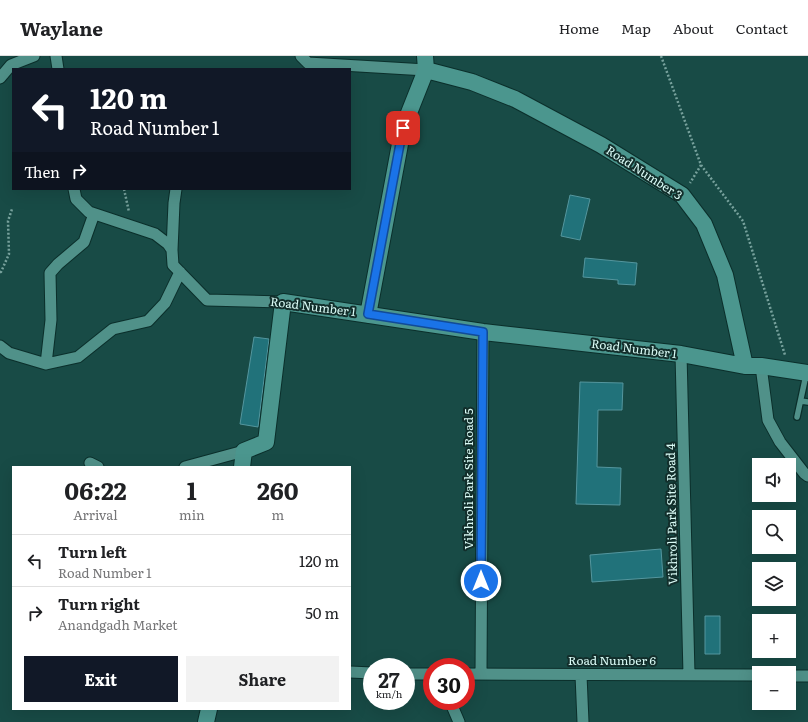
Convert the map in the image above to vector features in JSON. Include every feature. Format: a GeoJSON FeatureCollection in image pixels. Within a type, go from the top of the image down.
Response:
{"type":"FeatureCollection","features":[{"type":"Feature","properties":{"kind":"street"},"geometry":{"type":"LineString","coordinates":[[0,78],[12,65],[34,56]]}},
{"type":"Feature","properties":{"kind":"street"},"geometry":{"type":"LineString","coordinates":[[56,56],[58,68]]}},
{"type":"Feature","properties":{"kind":"street"},"geometry":{"type":"LineString","coordinates":[[301,56],[308,63],[426,63],[403,128],[368,314]]}},
{"type":"Feature","properties":{"kind":"street","name":"Road Number 3"},"geometry":{"type":"LineString","coordinates":[[426,63],[515,99],[601,145],[682,195],[704,224],[725,275],[745,366]]}},
{"type":"Feature","properties":{"kind":"street"},"geometry":{"type":"LineString","coordinates":[[74,190],[76,199],[89,212],[155,234],[168,244],[172,250]]}},
{"type":"Feature","properties":{"kind":"street","name":"Road Number 1"},"geometry":{"type":"LineString","coordinates":[[176,190],[172,250],[173,265],[207,300],[284,302],[483,332],[681,354],[745,366]]}},
{"type":"Feature","properties":{"kind":"street"},"geometry":{"type":"LineString","coordinates":[[46,364],[51,320],[50,273],[58,264],[84,242],[94,214]]}},
{"type":"Feature","properties":{"kind":"street"},"geometry":{"type":"LineString","coordinates":[[0,346],[9,353],[46,364],[78,357],[113,330],[148,321],[165,303],[180,272]]}},
{"type":"Feature","properties":{"kind":"street"},"geometry":{"type":"LineString","coordinates":[[189,466],[244,451],[266,442],[284,302]]}},
{"type":"Feature","properties":{"kind":"street","name":"Vikhroli Park Site Road 5"},"geometry":{"type":"LineString","coordinates":[[481,674],[483,332]]}},
{"type":"Feature","properties":{"kind":"street","name":"Vikhroli Park Site Road 4"},"geometry":{"type":"LineString","coordinates":[[681,354],[688,674]]}},
{"type":"Feature","properties":{"kind":"street"},"geometry":{"type":"LineString","coordinates":[[745,366],[761,366],[807,373]]}},
{"type":"Feature","properties":{"kind":"street"},"geometry":{"type":"LineString","coordinates":[[761,366],[768,420],[780,442],[808,476]]}},
{"type":"Feature","properties":{"kind":"street"},"geometry":{"type":"LineString","coordinates":[[242,466],[244,451]]}},
{"type":"Feature","properties":{"kind":"street"},"geometry":{"type":"LineString","coordinates":[[351,672],[363,673]]}},
{"type":"Feature","properties":{"kind":"street","name":"Road Number 6"},"geometry":{"type":"LineString","coordinates":[[475,674],[688,674],[752,676]]}},
{"type":"Feature","properties":{"kind":"street"},"geometry":{"type":"LineString","coordinates":[[581,675],[583,722]]}},
{"type":"Feature","properties":{"kind":"street"},"geometry":{"type":"LineString","coordinates":[[796,676],[808,676]]}},
{"type":"Feature","properties":{"kind":"street"},"geometry":{"type":"LineString","coordinates":[[206,722],[210,710]]}},
{"type":"Feature","properties":{"kind":"street"},"geometry":{"type":"LineString","coordinates":[[454,710],[459,722]]}},
{"type":"Feature","properties":{"kind":"lane"},"geometry":{"type":"LineString","coordinates":[[797,417],[807,373]]}},
{"type":"Feature","properties":{"kind":"lane"},"geometry":{"type":"LineString","coordinates":[[801,401],[808,402]]}},
{"type":"Feature","properties":{"kind":"path"},"geometry":{"type":"LineString","coordinates":[[661,56],[701,165],[743,221],[790,371]]}},
{"type":"Feature","properties":{"kind":"path"},"geometry":{"type":"LineString","coordinates":[[682,195],[701,165]]}},
{"type":"Feature","properties":{"kind":"path"},"geometry":{"type":"LineString","coordinates":[[124,190],[132,226]]}},
{"type":"Feature","properties":{"kind":"path"},"geometry":{"type":"LineString","coordinates":[[0,272],[9,254],[8,221],[12,209]]}},
{"type":"Feature","properties":{"kind":"building"},"geometry":{"type":"Polygon","coordinates":[[[570,195],[590,199],[580,240],[561,236],[570,195]]]}},
{"type":"Feature","properties":{"kind":"building"},"geometry":{"type":"Polygon","coordinates":[[[585,258],[637,263],[635,285],[618,284],[618,280],[583,277],[585,258]]]}},
{"type":"Feature","properties":{"kind":"building"},"geometry":{"type":"Polygon","coordinates":[[[254,337],[269,339],[258,427],[240,424],[254,337]]]}},
{"type":"Feature","properties":{"kind":"building"},"geometry":{"type":"Polygon","coordinates":[[[580,382],[623,383],[622,410],[598,410],[597,467],[621,468],[620,505],[576,504],[580,382]]]}},
{"type":"Feature","properties":{"kind":"building"},"geometry":{"type":"Polygon","coordinates":[[[661,549],[663,577],[592,582],[590,555],[661,549]]]}},
{"type":"Feature","properties":{"kind":"building"},"geometry":{"type":"Polygon","coordinates":[[[705,616],[720,616],[720,654],[705,654],[705,616]]]}},
{"type":"Feature","properties":{"kind":"route"},"geometry":{"type":"LineString","coordinates":[[403,128],[368,314],[483,332],[481,581]]}}]}
